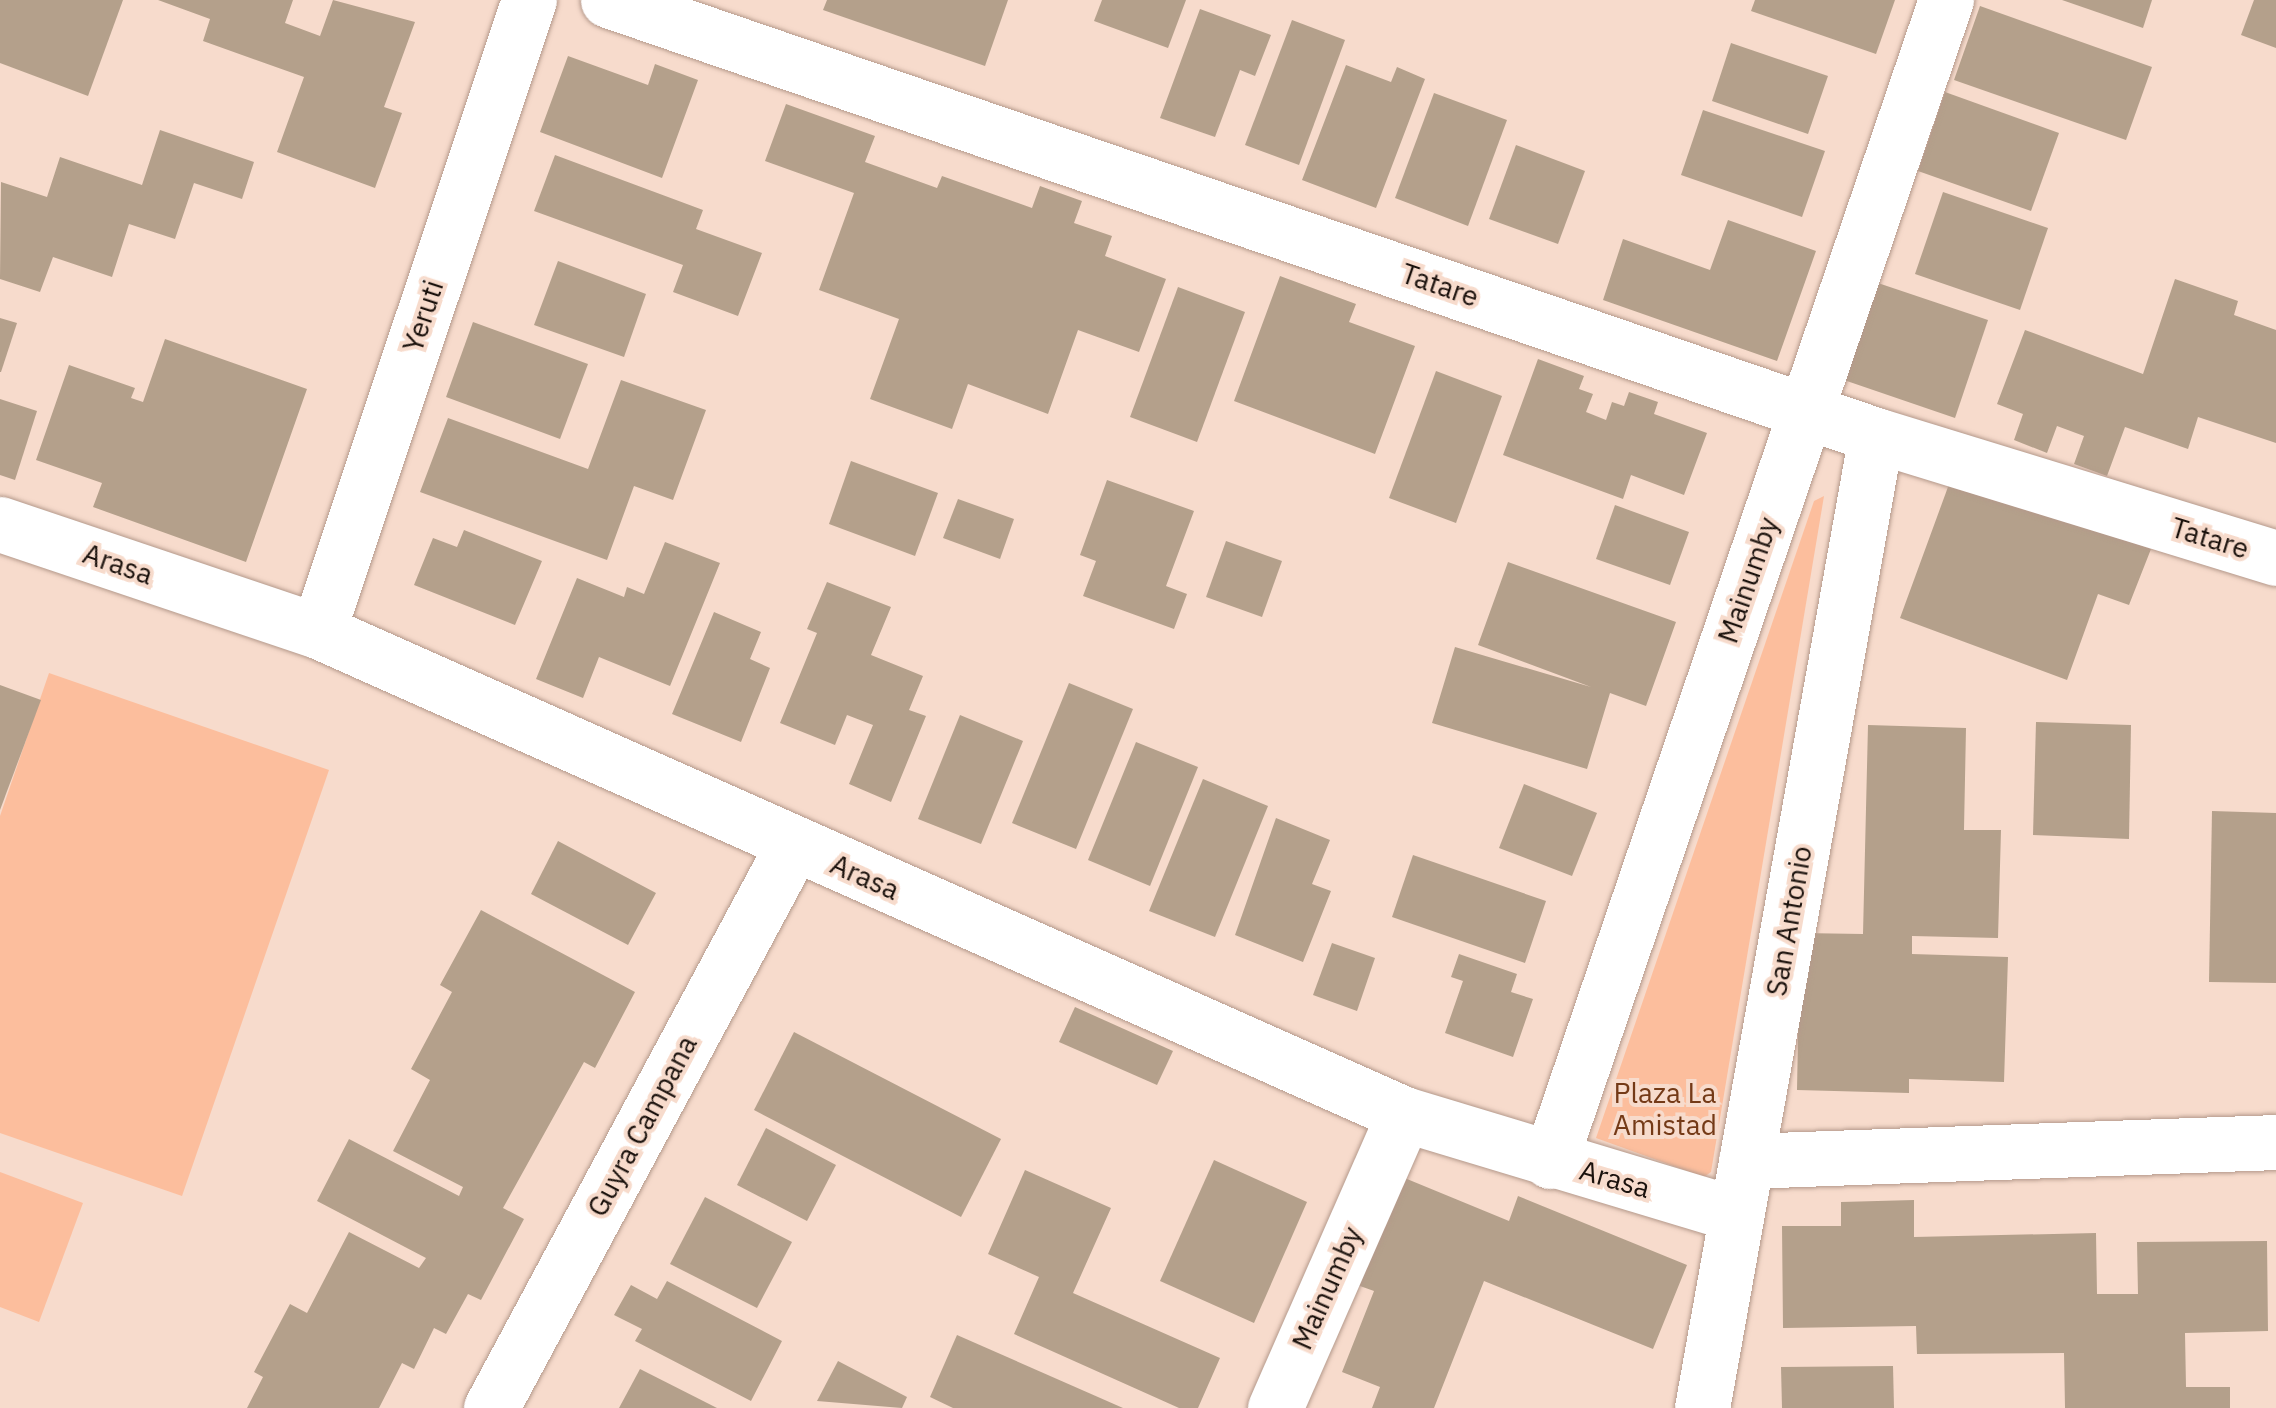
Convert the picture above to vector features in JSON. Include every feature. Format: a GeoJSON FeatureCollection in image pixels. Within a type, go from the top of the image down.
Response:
{"type":"FeatureCollection","features":[{"type":"Feature","properties":{"kind":"street","name":"Yeruti"},"geometry":{"type":"LineString","coordinates":[[318,631],[529,0]]}},
{"type":"Feature","properties":{"kind":"street","name":"Tatare"},"geometry":{"type":"LineString","coordinates":[[608,0],[1876,434],[2276,558]]}},
{"type":"Feature","properties":{"kind":"street","name":"Mainumby"},"geometry":{"type":"LineString","coordinates":[[1550,1161],[1946,0]]}},
{"type":"Feature","properties":{"kind":"street","name":"San Antonio"},"geometry":{"type":"LineString","coordinates":[[1702,1408],[1876,434]]}},
{"type":"Feature","properties":{"kind":"street","name":"Arasa"},"geometry":{"type":"LineString","coordinates":[[0,524],[318,631],[1404,1114],[1735,1214]]}},
{"type":"Feature","properties":{"kind":"street","name":"Guyra Campana"},"geometry":{"type":"LineString","coordinates":[[491,1408],[793,845]]}},
{"type":"Feature","properties":{"kind":"street","name":"Mainumby"},"geometry":{"type":"LineString","coordinates":[[1275,1408],[1404,1114]]}},
{"type":"Feature","properties":{"kind":"street"},"geometry":{"type":"LineString","coordinates":[[1746,1161],[2276,1142]]}},
{"type":"Feature","properties":{"kind":"green space","name":"Plaza La Amistad"},"geometry":{"type":"Polygon","coordinates":[[[1824,496],[1711,1172],[1704,1177],[1596,1138],[1814,501],[1824,496]]]}},
{"type":"Feature","properties":{"kind":"green space"},"geometry":{"type":"Polygon","coordinates":[[[49,673],[329,770],[182,1196],[0,1133],[0,816],[49,673]]]}},
{"type":"Feature","properties":{"kind":"green space"},"geometry":{"type":"Polygon","coordinates":[[[0,1172],[83,1203],[39,1322],[0,1307],[0,1172]]]}},
{"type":"Feature","properties":{"kind":"building"},"geometry":{"type":"Polygon","coordinates":[[[0,0],[123,0],[88,96],[0,63],[0,0]]]}},
{"type":"Feature","properties":{"kind":"building"},"geometry":{"type":"Polygon","coordinates":[[[158,0],[293,0],[285,23],[320,36],[333,0],[415,22],[384,107],[402,113],[375,188],[277,152],[304,77],[203,41],[210,19],[158,0]]]}},
{"type":"Feature","properties":{"kind":"building"},"geometry":{"type":"Polygon","coordinates":[[[827,0],[1008,0],[985,66],[823,10],[827,0]]]}},
{"type":"Feature","properties":{"kind":"building"},"geometry":{"type":"Polygon","coordinates":[[[1102,0],[1186,0],[1168,48],[1094,21],[1102,0]]]}},
{"type":"Feature","properties":{"kind":"building"},"geometry":{"type":"Polygon","coordinates":[[[1755,0],[1895,0],[1876,54],[1751,11],[1755,0]]]}},
{"type":"Feature","properties":{"kind":"building"},"geometry":{"type":"Polygon","coordinates":[[[2062,0],[2152,0],[2143,28],[2062,0]]]}},
{"type":"Feature","properties":{"kind":"building"},"geometry":{"type":"Polygon","coordinates":[[[2254,0],[2276,0],[2276,48],[2241,35],[2254,0]]]}},
{"type":"Feature","properties":{"kind":"building"},"geometry":{"type":"Polygon","coordinates":[[[1980,6],[2152,67],[2126,140],[1954,80],[1980,6]]]}},
{"type":"Feature","properties":{"kind":"building"},"geometry":{"type":"Polygon","coordinates":[[[1200,9],[1271,35],[1255,76],[1240,70],[1215,137],[1160,118],[1200,9]]]}},
{"type":"Feature","properties":{"kind":"building"},"geometry":{"type":"Polygon","coordinates":[[[1292,20],[1345,40],[1299,165],[1245,145],[1292,20]]]}},
{"type":"Feature","properties":{"kind":"building"},"geometry":{"type":"Polygon","coordinates":[[[1731,43],[1828,76],[1808,134],[1712,101],[1731,43]]]}},
{"type":"Feature","properties":{"kind":"building"},"geometry":{"type":"Polygon","coordinates":[[[568,56],[648,85],[655,64],[698,80],[662,178],[540,132],[568,56]]]}},
{"type":"Feature","properties":{"kind":"building"},"geometry":{"type":"Polygon","coordinates":[[[1346,65],[1391,82],[1397,67],[1425,79],[1376,208],[1302,180],[1346,65]]]}},
{"type":"Feature","properties":{"kind":"building"},"geometry":{"type":"Polygon","coordinates":[[[1945,92],[2059,133],[2031,211],[1918,171],[1945,92]]]}},
{"type":"Feature","properties":{"kind":"building"},"geometry":{"type":"Polygon","coordinates":[[[1434,93],[1507,120],[1468,226],[1395,198],[1434,93]]]}},
{"type":"Feature","properties":{"kind":"building"},"geometry":{"type":"Polygon","coordinates":[[[786,104],[875,136],[865,162],[937,188],[942,176],[1032,208],[1040,186],[1082,201],[1074,223],[1112,236],[1105,256],[1166,279],[1139,352],[1078,330],[1048,414],[968,384],[952,429],[870,399],[899,319],[819,290],[854,193],[765,161],[786,104]]]}},
{"type":"Feature","properties":{"kind":"building"},"geometry":{"type":"Polygon","coordinates":[[[1703,110],[1825,151],[1802,217],[1681,175],[1703,110]]]}},
{"type":"Feature","properties":{"kind":"building"},"geometry":{"type":"Polygon","coordinates":[[[160,130],[254,162],[242,199],[194,183],[175,239],[129,224],[112,277],[53,257],[40,292],[0,279],[1,182],[47,197],[60,157],[142,185],[160,130]]]}},
{"type":"Feature","properties":{"kind":"building"},"geometry":{"type":"Polygon","coordinates":[[[1516,145],[1585,171],[1558,244],[1489,219],[1516,145]]]}},
{"type":"Feature","properties":{"kind":"building"},"geometry":{"type":"Polygon","coordinates":[[[555,155],[703,210],[696,229],[762,253],[738,316],[673,292],[683,265],[534,211],[555,155]]]}},
{"type":"Feature","properties":{"kind":"building"},"geometry":{"type":"Polygon","coordinates":[[[1943,192],[2048,228],[2020,310],[1915,274],[1943,192]]]}},
{"type":"Feature","properties":{"kind":"building"},"geometry":{"type":"Polygon","coordinates":[[[1728,220],[1816,251],[1777,361],[1603,300],[1623,239],[1710,270],[1728,220]]]}},
{"type":"Feature","properties":{"kind":"building"},"geometry":{"type":"Polygon","coordinates":[[[558,261],[646,294],[624,357],[534,325],[558,261]]]}},
{"type":"Feature","properties":{"kind":"building"},"geometry":{"type":"Polygon","coordinates":[[[1280,276],[1356,304],[1349,322],[1415,346],[1375,454],[1234,401],[1280,276]]]}},
{"type":"Feature","properties":{"kind":"building"},"geometry":{"type":"Polygon","coordinates":[[[2175,279],[2238,301],[2234,315],[2276,330],[2276,443],[2198,417],[2188,449],[2125,427],[2107,476],[2074,464],[2084,436],[2057,426],[2047,453],[2014,440],[2023,414],[1997,404],[2025,330],[2143,374],[2175,279]]]}},
{"type":"Feature","properties":{"kind":"building"},"geometry":{"type":"Polygon","coordinates":[[[1875,282],[1988,320],[1955,418],[1841,379],[1875,282]]]}},
{"type":"Feature","properties":{"kind":"building"},"geometry":{"type":"Polygon","coordinates":[[[1178,287],[1245,312],[1197,442],[1130,417],[1178,287]]]}},
{"type":"Feature","properties":{"kind":"building"},"geometry":{"type":"Polygon","coordinates":[[[0,318],[17,323],[1,372],[0,372],[0,318]]]}},
{"type":"Feature","properties":{"kind":"building"},"geometry":{"type":"Polygon","coordinates":[[[473,322],[588,364],[560,439],[446,397],[473,322]]]}},
{"type":"Feature","properties":{"kind":"building"},"geometry":{"type":"Polygon","coordinates":[[[165,339],[307,389],[246,562],[93,507],[102,483],[36,460],[69,365],[135,388],[131,398],[143,402],[165,339]]]}},
{"type":"Feature","properties":{"kind":"building"},"geometry":{"type":"Polygon","coordinates":[[[1538,359],[1584,376],[1579,389],[1593,394],[1586,412],[1606,420],[1612,402],[1624,406],[1629,392],[1658,402],[1654,414],[1707,433],[1684,495],[1631,475],[1623,499],[1503,455],[1538,359]]]}},
{"type":"Feature","properties":{"kind":"building"},"geometry":{"type":"Polygon","coordinates":[[[1436,371],[1502,396],[1456,523],[1389,498],[1436,371]]]}},
{"type":"Feature","properties":{"kind":"building"},"geometry":{"type":"Polygon","coordinates":[[[621,380],[706,410],[673,500],[634,486],[607,560],[420,492],[448,418],[588,469],[621,380]]]}},
{"type":"Feature","properties":{"kind":"building"},"geometry":{"type":"Polygon","coordinates":[[[0,399],[37,411],[15,480],[0,475],[0,399]]]}},
{"type":"Feature","properties":{"kind":"building"},"geometry":{"type":"Polygon","coordinates":[[[851,461],[938,493],[915,556],[829,524],[851,461]]]}},
{"type":"Feature","properties":{"kind":"building"},"geometry":{"type":"Polygon","coordinates":[[[1952,476],[2151,549],[2129,605],[2098,594],[2067,680],[1900,618],[1952,476]]]}},
{"type":"Feature","properties":{"kind":"building"},"geometry":{"type":"Polygon","coordinates":[[[1107,480],[1194,511],[1166,586],[1187,594],[1174,629],[1083,596],[1096,561],[1080,555],[1107,480]]]}},
{"type":"Feature","properties":{"kind":"building"},"geometry":{"type":"Polygon","coordinates":[[[958,499],[1014,519],[1000,559],[943,538],[958,499]]]}},
{"type":"Feature","properties":{"kind":"building"},"geometry":{"type":"Polygon","coordinates":[[[1615,505],[1689,532],[1670,585],[1596,559],[1615,505]]]}},
{"type":"Feature","properties":{"kind":"building"},"geometry":{"type":"Polygon","coordinates":[[[464,530],[542,561],[515,625],[414,585],[433,538],[457,547],[464,530]]]}},
{"type":"Feature","properties":{"kind":"building"},"geometry":{"type":"Polygon","coordinates":[[[1226,541],[1282,561],[1262,617],[1206,597],[1226,541]]]}},
{"type":"Feature","properties":{"kind":"building"},"geometry":{"type":"Polygon","coordinates":[[[665,542],[720,563],[670,686],[599,657],[583,698],[536,679],[577,578],[624,597],[627,587],[644,594],[665,542]]]}},
{"type":"Feature","properties":{"kind":"building"},"geometry":{"type":"Polygon","coordinates":[[[1508,562],[1676,622],[1646,706],[1610,693],[1587,769],[1432,723],[1455,647],[1591,687],[1478,645],[1508,562]]]}},
{"type":"Feature","properties":{"kind":"building"},"geometry":{"type":"Polygon","coordinates":[[[827,582],[891,607],[871,655],[923,676],[909,710],[926,716],[891,802],[849,784],[873,725],[847,715],[835,745],[780,723],[817,633],[807,629],[827,582]]]}},
{"type":"Feature","properties":{"kind":"building"},"geometry":{"type":"Polygon","coordinates":[[[714,612],[761,632],[750,659],[770,668],[741,742],[672,714],[714,612]]]}},
{"type":"Feature","properties":{"kind":"building"},"geometry":{"type":"Polygon","coordinates":[[[1069,683],[1133,709],[1076,849],[1012,823],[1069,683]]]}},
{"type":"Feature","properties":{"kind":"building"},"geometry":{"type":"Polygon","coordinates":[[[0,685],[41,700],[0,810],[0,685]]]}},
{"type":"Feature","properties":{"kind":"building"},"geometry":{"type":"Polygon","coordinates":[[[960,715],[1023,741],[981,844],[918,819],[960,715]]]}},
{"type":"Feature","properties":{"kind":"building"},"geometry":{"type":"Polygon","coordinates":[[[2036,722],[2131,725],[2129,839],[2033,835],[2036,722]]]}},
{"type":"Feature","properties":{"kind":"building"},"geometry":{"type":"Polygon","coordinates":[[[1868,725],[1966,728],[1964,830],[2001,830],[1998,938],[1912,936],[1912,954],[2008,957],[2004,1082],[1909,1079],[1909,1093],[1797,1090],[1800,933],[1863,934],[1868,725]]]}},
{"type":"Feature","properties":{"kind":"building"},"geometry":{"type":"Polygon","coordinates":[[[1136,742],[1198,767],[1150,886],[1088,860],[1136,742]]]}},
{"type":"Feature","properties":{"kind":"building"},"geometry":{"type":"Polygon","coordinates":[[[1203,779],[1268,806],[1215,937],[1149,911],[1203,779]]]}},
{"type":"Feature","properties":{"kind":"building"},"geometry":{"type":"Polygon","coordinates":[[[1524,784],[1597,813],[1572,876],[1499,848],[1524,784]]]}},
{"type":"Feature","properties":{"kind":"building"},"geometry":{"type":"Polygon","coordinates":[[[2212,811],[2276,813],[2276,983],[2209,982],[2212,811]]]}},
{"type":"Feature","properties":{"kind":"building"},"geometry":{"type":"Polygon","coordinates":[[[1276,818],[1330,840],[1312,884],[1331,891],[1303,962],[1235,935],[1276,818]]]}},
{"type":"Feature","properties":{"kind":"building"},"geometry":{"type":"Polygon","coordinates":[[[558,841],[656,893],[628,945],[531,894],[558,841]]]}},
{"type":"Feature","properties":{"kind":"building"},"geometry":{"type":"Polygon","coordinates":[[[1413,855],[1546,901],[1525,963],[1392,917],[1413,855]]]}},
{"type":"Feature","properties":{"kind":"building"},"geometry":{"type":"Polygon","coordinates":[[[481,910],[635,992],[595,1068],[584,1062],[503,1208],[524,1219],[481,1300],[468,1294],[446,1334],[434,1328],[414,1369],[402,1363],[379,1408],[247,1408],[263,1377],[254,1372],[290,1304],[307,1313],[349,1232],[419,1268],[426,1258],[317,1201],[349,1139],[459,1196],[463,1187],[393,1151],[430,1080],[411,1069],[452,992],[440,985],[481,910]]]}},
{"type":"Feature","properties":{"kind":"building"},"geometry":{"type":"Polygon","coordinates":[[[1332,943],[1375,958],[1357,1011],[1313,995],[1332,943]]]}},
{"type":"Feature","properties":{"kind":"building"},"geometry":{"type":"Polygon","coordinates":[[[1459,954],[1517,974],[1511,992],[1533,999],[1513,1057],[1445,1033],[1463,981],[1451,977],[1459,954]]]}},
{"type":"Feature","properties":{"kind":"building"},"geometry":{"type":"Polygon","coordinates":[[[1075,1007],[1173,1051],[1157,1085],[1059,1042],[1075,1007]]]}},
{"type":"Feature","properties":{"kind":"building"},"geometry":{"type":"Polygon","coordinates":[[[794,1032],[1001,1139],[961,1217],[754,1110],[794,1032]]]}},
{"type":"Feature","properties":{"kind":"building"},"geometry":{"type":"Polygon","coordinates":[[[766,1128],[836,1165],[807,1221],[737,1185],[766,1128]]]}},
{"type":"Feature","properties":{"kind":"building"},"geometry":{"type":"Polygon","coordinates":[[[1214,1160],[1307,1202],[1254,1323],[1160,1281],[1214,1160]]]}},
{"type":"Feature","properties":{"kind":"building"},"geometry":{"type":"Polygon","coordinates":[[[1025,1170],[1111,1208],[1073,1293],[1220,1358],[1198,1408],[1179,1408],[1014,1334],[1039,1277],[988,1254],[1025,1170]]]}},
{"type":"Feature","properties":{"kind":"building"},"geometry":{"type":"Polygon","coordinates":[[[1390,1172],[1509,1221],[1518,1196],[1687,1265],[1653,1349],[1484,1281],[1434,1408],[1372,1408],[1380,1387],[1342,1372],[1374,1291],[1346,1281],[1390,1172]]]}},
{"type":"Feature","properties":{"kind":"building"},"geometry":{"type":"Polygon","coordinates":[[[705,1197],[792,1242],[757,1308],[670,1264],[705,1197]]]}},
{"type":"Feature","properties":{"kind":"building"},"geometry":{"type":"Polygon","coordinates":[[[1914,1200],[1914,1237],[2096,1233],[2097,1294],[2138,1294],[2137,1242],[2267,1241],[2268,1331],[2185,1333],[2186,1387],[2230,1387],[2230,1408],[2065,1408],[2064,1353],[1917,1354],[1916,1326],[1783,1328],[1782,1226],[1841,1226],[1841,1202],[1914,1200]]]}},
{"type":"Feature","properties":{"kind":"building"},"geometry":{"type":"Polygon","coordinates":[[[667,1281],[782,1341],[751,1401],[635,1341],[642,1329],[614,1315],[631,1285],[657,1299],[667,1281]]]}},
{"type":"Feature","properties":{"kind":"building"},"geometry":{"type":"Polygon","coordinates":[[[957,1335],[1123,1408],[953,1408],[930,1397],[957,1335]]]}},
{"type":"Feature","properties":{"kind":"building"},"geometry":{"type":"Polygon","coordinates":[[[838,1361],[907,1397],[902,1408],[817,1401],[838,1361]]]}},
{"type":"Feature","properties":{"kind":"building"},"geometry":{"type":"Polygon","coordinates":[[[1893,1366],[1894,1408],[1782,1408],[1781,1367],[1893,1366]]]}},
{"type":"Feature","properties":{"kind":"building"},"geometry":{"type":"Polygon","coordinates":[[[640,1369],[717,1408],[619,1408],[640,1369]]]}}]}
